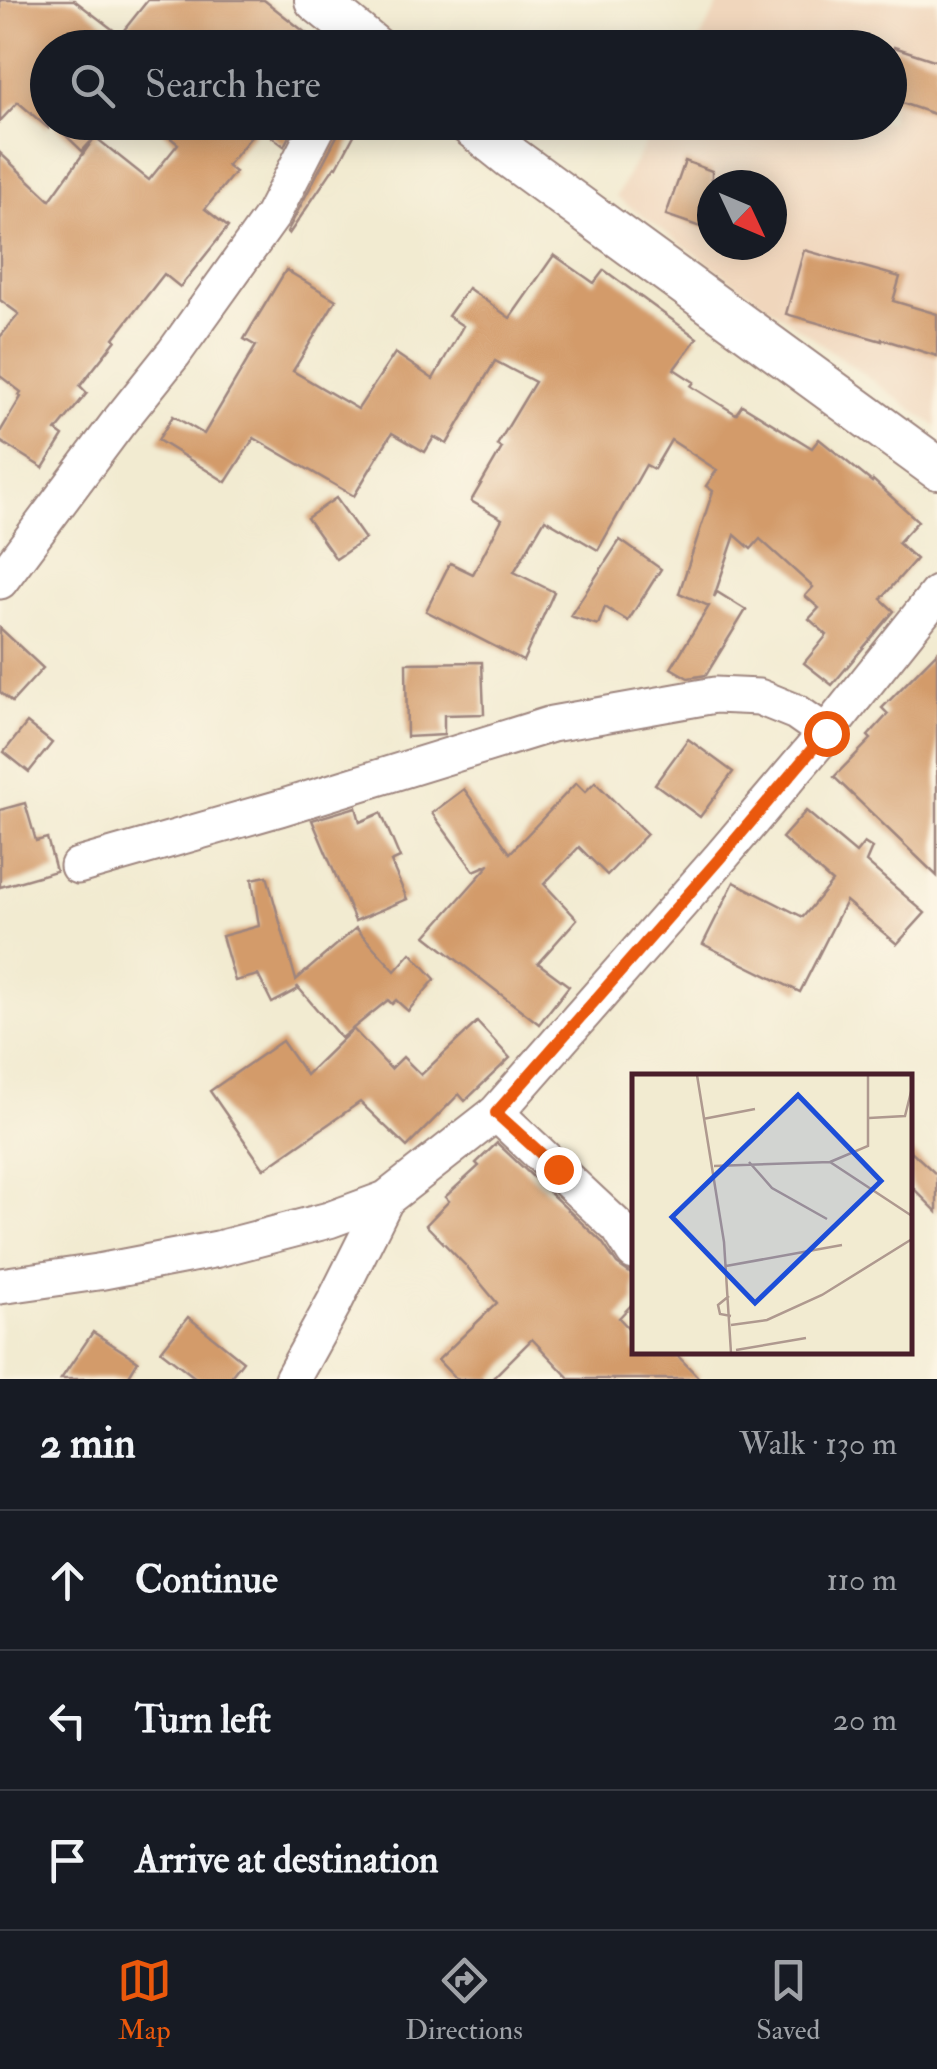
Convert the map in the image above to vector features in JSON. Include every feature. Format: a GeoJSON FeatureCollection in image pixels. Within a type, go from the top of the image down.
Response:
{"type":"FeatureCollection","features":[{"type":"Feature","properties":{"kind":"street"},"geometry":{"type":"LineString","coordinates":[[316,0],[351,30]]}},
{"type":"Feature","properties":{"kind":"street"},"geometry":{"type":"LineString","coordinates":[[0,582],[174,354],[272,216],[311,140]]}},
{"type":"Feature","properties":{"kind":"street"},"geometry":{"type":"LineString","coordinates":[[490,140],[937,468]]}},
{"type":"Feature","properties":{"kind":"street"},"geometry":{"type":"LineString","coordinates":[[0,1286],[218,1250],[329,1220],[386,1199],[496,1113],[708,872],[937,594]]}},
{"type":"Feature","properties":{"kind":"street"},"geometry":{"type":"LineString","coordinates":[[78,866],[552,724],[715,695],[759,697],[796,712],[826,733]]}},
{"type":"Feature","properties":{"kind":"street"},"geometry":{"type":"LineString","coordinates":[[496,1113],[619,1228],[632,1249]]}},
{"type":"Feature","properties":{"kind":"street"},"geometry":{"type":"LineString","coordinates":[[292,1379],[386,1199]]}},
{"type":"Feature","properties":{"kind":"shaded area"},"geometry":{"type":"Polygon","coordinates":[[[721,0],[937,0],[937,427],[704,260],[787,260],[787,170],[697,170],[697,255],[616,197],[647,140],[907,140],[907,30],[705,30],[721,0]]]}},
{"type":"Feature","properties":{"kind":"building"},"geometry":{"type":"Polygon","coordinates":[[[0,0],[74,0],[113,30],[30,30],[30,112],[18,102],[0,121],[0,0]]]}},
{"type":"Feature","properties":{"kind":"building"},"geometry":{"type":"Polygon","coordinates":[[[148,0],[264,0],[302,30],[124,30],[148,0]]]}},
{"type":"Feature","properties":{"kind":"building"},"geometry":{"type":"Polygon","coordinates":[[[907,51],[937,61],[937,115],[907,105],[907,51]]]}},
{"type":"Feature","properties":{"kind":"building"},"geometry":{"type":"Polygon","coordinates":[[[71,140],[93,140],[82,151],[71,140]]]}},
{"type":"Feature","properties":{"kind":"building"},"geometry":{"type":"Polygon","coordinates":[[[93,140],[99,140],[149,180],[178,144],[173,140],[248,140],[227,166],[235,172],[205,209],[228,227],[180,287],[164,274],[114,338],[80,386],[87,393],[56,431],[63,436],[43,468],[0,441],[0,432],[21,392],[0,376],[0,337],[19,314],[0,300],[0,153],[50,200],[93,140]]]}},
{"type":"Feature","properties":{"kind":"building"},"geometry":{"type":"Polygon","coordinates":[[[335,140],[351,140],[337,167],[287,232],[335,140]]]}},
{"type":"Feature","properties":{"kind":"building"},"geometry":{"type":"Polygon","coordinates":[[[685,161],[709,170],[697,170],[697,226],[666,215],[685,161]]]}},
{"type":"Feature","properties":{"kind":"building"},"geometry":{"type":"Polygon","coordinates":[[[804,250],[900,277],[893,301],[937,314],[937,356],[786,314],[804,250]]]}},
{"type":"Feature","properties":{"kind":"building"},"geometry":{"type":"Polygon","coordinates":[[[554,255],[594,283],[604,270],[697,338],[674,369],[694,382],[691,386],[736,414],[742,405],[812,448],[819,439],[918,521],[898,543],[916,559],[881,599],[894,611],[832,685],[804,663],[827,635],[809,619],[819,608],[805,596],[813,587],[760,539],[751,549],[735,535],[714,597],[717,592],[746,610],[706,675],[688,678],[671,668],[709,606],[679,593],[713,491],[706,486],[717,470],[671,440],[654,469],[646,465],[598,550],[545,519],[514,572],[554,592],[523,661],[426,611],[450,563],[473,574],[502,519],[471,501],[502,448],[497,445],[535,382],[495,361],[447,444],[434,437],[425,452],[392,433],[354,496],[254,438],[226,482],[158,440],[173,416],[204,434],[256,346],[244,339],[286,270],[336,300],[293,371],[358,409],[395,353],[433,379],[463,326],[448,316],[468,288],[510,318],[554,255]]]}},
{"type":"Feature","properties":{"kind":"building"},"geometry":{"type":"Polygon","coordinates":[[[336,498],[365,539],[336,559],[307,518],[336,498]]]}},
{"type":"Feature","properties":{"kind":"building"},"geometry":{"type":"Polygon","coordinates":[[[620,540],[661,569],[628,621],[605,607],[598,625],[570,616],[620,540]]]}},
{"type":"Feature","properties":{"kind":"building"},"geometry":{"type":"Polygon","coordinates":[[[0,628],[43,668],[12,702],[0,692],[0,628]]]}},
{"type":"Feature","properties":{"kind":"building"},"geometry":{"type":"Polygon","coordinates":[[[937,652],[937,876],[834,777],[871,739],[868,736],[888,714],[882,708],[937,652]]]}},
{"type":"Feature","properties":{"kind":"building"},"geometry":{"type":"Polygon","coordinates":[[[482,662],[484,714],[444,715],[444,735],[407,737],[406,663],[482,662]]]}},
{"type":"Feature","properties":{"kind":"building"},"geometry":{"type":"Polygon","coordinates":[[[27,723],[52,743],[29,772],[4,752],[27,723]]]}},
{"type":"Feature","properties":{"kind":"building"},"geometry":{"type":"Polygon","coordinates":[[[688,739],[733,772],[700,817],[655,784],[688,739]]]}},
{"type":"Feature","properties":{"kind":"building"},"geometry":{"type":"Polygon","coordinates":[[[595,782],[647,834],[607,875],[579,847],[544,884],[577,919],[538,963],[569,986],[539,1024],[426,936],[490,864],[474,871],[432,813],[464,789],[510,853],[576,783],[585,792],[595,782]]]}},
{"type":"Feature","properties":{"kind":"building"},"geometry":{"type":"Polygon","coordinates":[[[25,803],[36,841],[47,838],[56,871],[0,887],[0,810],[25,803]]]}},
{"type":"Feature","properties":{"kind":"building"},"geometry":{"type":"Polygon","coordinates":[[[356,807],[360,822],[381,813],[400,858],[391,862],[407,899],[355,921],[312,820],[356,807]]]}},
{"type":"Feature","properties":{"kind":"building"},"geometry":{"type":"Polygon","coordinates":[[[806,811],[856,853],[864,843],[872,848],[866,862],[925,913],[897,944],[846,901],[800,992],[703,944],[734,882],[803,917],[832,882],[782,838],[806,811]]]}},
{"type":"Feature","properties":{"kind":"building"},"geometry":{"type":"Polygon","coordinates":[[[267,876],[296,980],[356,928],[395,971],[411,953],[435,979],[408,1011],[396,1000],[392,1004],[388,1000],[341,1038],[297,986],[298,989],[272,1003],[258,975],[235,981],[222,936],[259,926],[252,879],[267,876]]]}},
{"type":"Feature","properties":{"kind":"building"},"geometry":{"type":"Polygon","coordinates":[[[477,1022],[510,1058],[465,1101],[459,1094],[407,1147],[360,1102],[264,1169],[210,1091],[282,1041],[306,1075],[353,1029],[391,1069],[403,1057],[421,1075],[477,1022]]]}},
{"type":"Feature","properties":{"kind":"building"},"geometry":{"type":"Polygon","coordinates":[[[497,1143],[602,1242],[617,1264],[632,1275],[632,1304],[619,1318],[632,1332],[632,1354],[676,1354],[700,1379],[570,1379],[532,1339],[492,1379],[456,1379],[438,1360],[497,1303],[426,1225],[449,1201],[445,1197],[479,1166],[476,1163],[497,1143]]]}},
{"type":"Feature","properties":{"kind":"building"},"geometry":{"type":"Polygon","coordinates":[[[912,1152],[937,1175],[937,1212],[912,1187],[912,1152]]]}},
{"type":"Feature","properties":{"kind":"building"},"geometry":{"type":"Polygon","coordinates":[[[188,1317],[243,1361],[229,1379],[197,1379],[161,1351],[188,1317]]]}},
{"type":"Feature","properties":{"kind":"building"},"geometry":{"type":"Polygon","coordinates":[[[93,1332],[138,1361],[127,1379],[61,1379],[93,1332]]]}},
{"type":"Feature","properties":{"kind":"route"},"geometry":{"type":"LineString","coordinates":[[558,1169],[496,1113],[826,733]]}}]}
